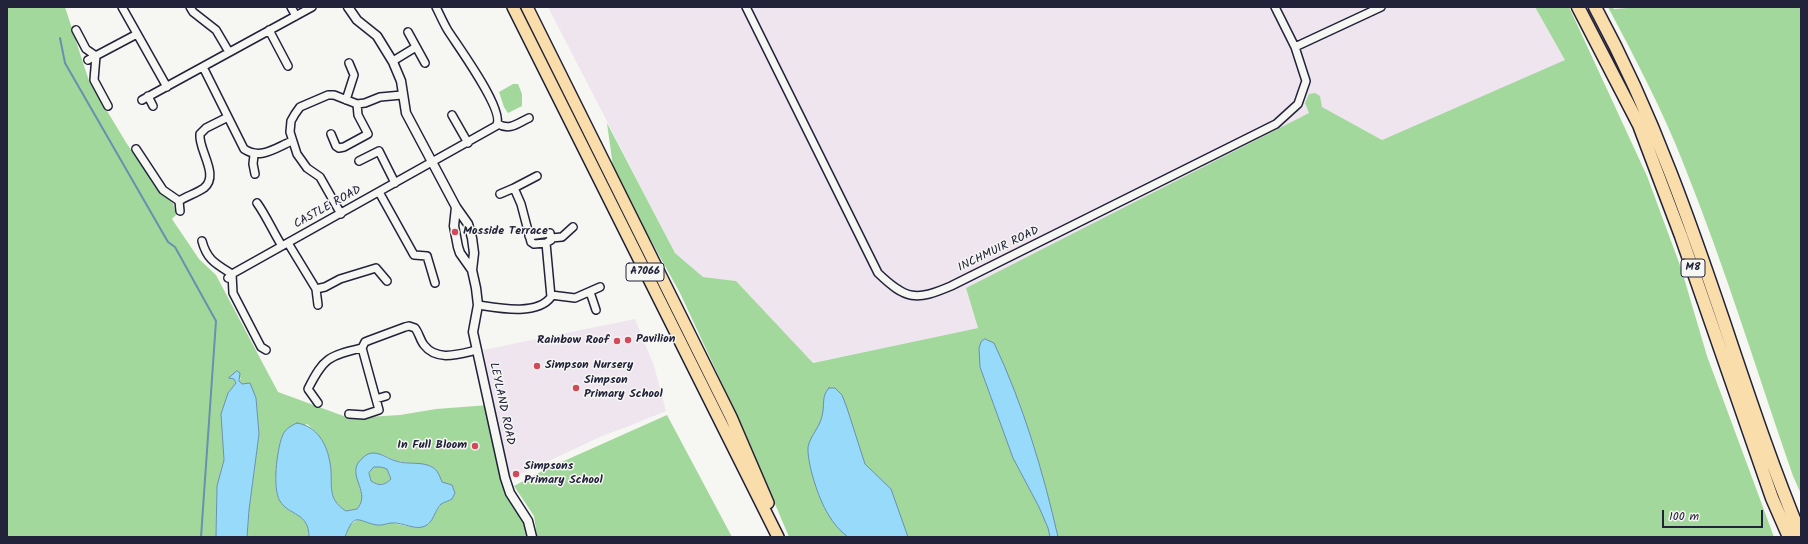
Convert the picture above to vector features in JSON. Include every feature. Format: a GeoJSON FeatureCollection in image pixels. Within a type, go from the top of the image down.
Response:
{"type":"FeatureCollection","features":[{"type":"Feature","properties":{"kind":"highway","name":"M8"},"geometry":{"type":"LineString","coordinates":[[1578,7],[1642,133],[1681,236],[1772,498],[1788,537]]}},
{"type":"Feature","properties":{"kind":"highway","name":"M8"},"geometry":{"type":"LineString","coordinates":[[1595,7],[1631,82],[1669,169],[1717,302],[1763,438],[1801,536]]}},
{"type":"Feature","properties":{"kind":"main road","name":"A7066"},"geometry":{"type":"LineString","coordinates":[[513,7],[778,537]]}},
{"type":"Feature","properties":{"kind":"main road","name":"A7066"},"geometry":{"type":"LineString","coordinates":[[527,7],[730,417],[757,476],[782,537]]}},
{"type":"Feature","properties":{"kind":"street"},"geometry":{"type":"LineString","coordinates":[[122,7],[167,87]]}},
{"type":"Feature","properties":{"kind":"street"},"geometry":{"type":"LineString","coordinates":[[190,7],[193,12],[216,30],[229,52]]}},
{"type":"Feature","properties":{"kind":"street"},"geometry":{"type":"LineString","coordinates":[[290,7],[296,16]]}},
{"type":"Feature","properties":{"kind":"street"},"geometry":{"type":"LineString","coordinates":[[153,106],[145,98],[312,7]]}},
{"type":"Feature","properties":{"kind":"street","name":"LEYLAND ROAD"},"geometry":{"type":"LineString","coordinates":[[348,7],[357,20],[377,36],[393,61],[401,81],[406,113],[456,207],[464,218],[472,238],[474,253],[472,270],[478,305],[473,330],[477,350],[507,487],[524,514],[532,537]]}},
{"type":"Feature","properties":{"kind":"street"},"geometry":{"type":"LineString","coordinates":[[436,7],[447,30],[466,56],[488,92],[498,124],[504,128],[508,128],[529,118]]}},
{"type":"Feature","properties":{"kind":"street","name":"INCHMUIR ROAD"},"geometry":{"type":"LineString","coordinates":[[746,7],[878,273],[898,291],[912,295],[930,295],[951,286],[1276,124],[1298,104],[1306,81],[1295,46],[1275,7]]}},
{"type":"Feature","properties":{"kind":"street"},"geometry":{"type":"LineString","coordinates":[[1295,46],[1381,7]]}},
{"type":"Feature","properties":{"kind":"street"},"geometry":{"type":"LineString","coordinates":[[76,30],[86,49],[96,56]]}},
{"type":"Feature","properties":{"kind":"street"},"geometry":{"type":"LineString","coordinates":[[269,30],[288,66]]}},
{"type":"Feature","properties":{"kind":"street"},"geometry":{"type":"LineString","coordinates":[[408,32],[425,63]]}},
{"type":"Feature","properties":{"kind":"street"},"geometry":{"type":"LineString","coordinates":[[88,60],[137,34]]}},
{"type":"Feature","properties":{"kind":"street"},"geometry":{"type":"LineString","coordinates":[[393,61],[416,47]]}},
{"type":"Feature","properties":{"kind":"street"},"geometry":{"type":"LineString","coordinates":[[96,56],[94,80],[108,106]]}},
{"type":"Feature","properties":{"kind":"street"},"geometry":{"type":"LineString","coordinates":[[346,100],[354,75],[349,63]]}},
{"type":"Feature","properties":{"kind":"street"},"geometry":{"type":"LineString","coordinates":[[203,67],[244,149],[254,155],[260,155],[292,141]]}},
{"type":"Feature","properties":{"kind":"street"},"geometry":{"type":"LineString","coordinates":[[341,214],[320,177],[307,168],[302,162],[292,141],[290,132],[291,121],[300,107],[328,95],[334,95],[357,104],[365,103],[380,97],[402,95]]}},
{"type":"Feature","properties":{"kind":"street"},"geometry":{"type":"LineString","coordinates":[[331,134],[336,146],[339,148],[344,147],[368,134],[358,115],[357,104]]}},
{"type":"Feature","properties":{"kind":"street"},"geometry":{"type":"LineString","coordinates":[[452,115],[468,143]]}},
{"type":"Feature","properties":{"kind":"street"},"geometry":{"type":"LineString","coordinates":[[179,201],[205,187],[208,182],[210,169],[200,145],[200,134],[206,128],[228,116]]}},
{"type":"Feature","properties":{"kind":"street","name":"CASTLE ROAD"},"geometry":{"type":"LineString","coordinates":[[230,276],[492,130],[498,124]]}},
{"type":"Feature","properties":{"kind":"street"},"geometry":{"type":"LineString","coordinates":[[136,149],[163,190],[179,201],[180,211]]}},
{"type":"Feature","properties":{"kind":"street"},"geometry":{"type":"LineString","coordinates":[[359,161],[378,151],[395,183]]}},
{"type":"Feature","properties":{"kind":"street"},"geometry":{"type":"LineString","coordinates":[[254,155],[253,164],[255,174]]}},
{"type":"Feature","properties":{"kind":"street"},"geometry":{"type":"LineString","coordinates":[[500,194],[536,176]]}},
{"type":"Feature","properties":{"kind":"street"},"geometry":{"type":"LineString","coordinates":[[514,188],[521,204],[532,244],[549,240],[564,239],[573,227]]}},
{"type":"Feature","properties":{"kind":"street","name":"CASTLE ROAD"},"geometry":{"type":"LineString","coordinates":[[379,192],[414,255],[427,256],[434,283]]}},
{"type":"Feature","properties":{"kind":"street","name":"CASTLE ROAD"},"geometry":{"type":"LineString","coordinates":[[257,203],[268,216],[275,235],[285,245],[316,289],[318,305]]}},
{"type":"Feature","properties":{"kind":"street","name":"LEYLAND ROAD"},"geometry":{"type":"LineString","coordinates":[[456,207],[454,226],[458,246],[460,253],[472,270]]}},
{"type":"Feature","properties":{"kind":"street"},"geometry":{"type":"LineString","coordinates":[[478,305],[513,309],[532,307],[544,303],[550,299],[549,233],[529,236]]}},
{"type":"Feature","properties":{"kind":"street"},"geometry":{"type":"LineString","coordinates":[[202,241],[205,252],[213,262],[230,276],[233,293],[260,347],[266,350]]}},
{"type":"Feature","properties":{"kind":"street"},"geometry":{"type":"LineString","coordinates":[[316,289],[325,287],[340,279],[376,268],[387,281]]}},
{"type":"Feature","properties":{"kind":"street"},"geometry":{"type":"LineString","coordinates":[[551,295],[574,298],[600,287]]}},
{"type":"Feature","properties":{"kind":"street"},"geometry":{"type":"LineString","coordinates":[[590,292],[596,310]]}},
{"type":"Feature","properties":{"kind":"street"},"geometry":{"type":"LineString","coordinates":[[318,404],[308,389],[326,361],[335,355],[362,348],[367,341],[409,326],[415,328],[423,344],[434,353],[442,356],[477,350]]}},
{"type":"Feature","properties":{"kind":"street"},"geometry":{"type":"LineString","coordinates":[[349,414],[364,415],[379,410],[362,348]]}},
{"type":"Feature","properties":{"kind":"street"},"geometry":{"type":"LineString","coordinates":[[376,398],[386,396]]}},
{"type":"Feature","properties":{"kind":"shaded area"},"geometry":{"type":"Polygon","coordinates":[[[548,7],[1535,7],[1566,60],[1382,140],[1321,107],[966,288],[978,328],[812,363],[736,281],[703,277],[675,253],[548,7]]]}},
{"type":"Feature","properties":{"kind":"shaded area","name":"Simpson Primary School"},"geometry":{"type":"Polygon","coordinates":[[[635,319],[654,366],[666,411],[602,436],[510,479],[483,350],[635,319]]]}},
{"type":"Feature","properties":{"kind":"green space"},"geometry":{"type":"Polygon","coordinates":[[[7,7],[65,7],[89,81],[127,144],[164,196],[173,203],[176,215],[172,219],[199,259],[216,275],[278,392],[349,418],[400,415],[436,409],[489,405],[505,478],[532,537],[345,537],[350,525],[357,520],[363,520],[378,525],[392,523],[417,528],[429,524],[441,504],[452,499],[455,493],[452,485],[442,482],[436,470],[431,466],[396,461],[381,454],[356,473],[363,499],[357,509],[346,511],[335,501],[333,495],[329,458],[325,447],[319,436],[307,424],[282,436],[276,486],[277,494],[284,506],[298,515],[306,523],[309,537],[247,537],[259,434],[256,398],[239,381],[241,378],[229,378],[234,379],[236,383],[228,393],[221,414],[224,460],[217,486],[216,537],[7,537],[7,7]]]}},
{"type":"Feature","properties":{"kind":"green space"},"geometry":{"type":"Polygon","coordinates":[[[1535,7],[1569,7],[1647,176],[1681,268],[1707,356],[1774,537],[789,537],[746,435],[680,293],[614,174],[607,123],[675,253],[703,277],[736,281],[813,363],[978,328],[966,288],[1309,113],[1305,103],[1309,94],[1315,93],[1320,96],[1322,107],[1382,140],[1565,60],[1535,7]]]}},
{"type":"Feature","properties":{"kind":"green space"},"geometry":{"type":"Polygon","coordinates":[[[1608,7],[1612,7],[1614,9],[1641,7],[1801,7],[1801,494],[1793,476],[1713,242],[1684,165],[1658,105],[1608,7]]]}},
{"type":"Feature","properties":{"kind":"green space"},"geometry":{"type":"Polygon","coordinates":[[[513,84],[518,84],[522,94],[522,106],[508,113],[504,107],[499,92],[513,84]]]}},
{"type":"Feature","properties":{"kind":"green space"},"geometry":{"type":"Polygon","coordinates":[[[667,415],[732,537],[537,537],[534,516],[514,486],[546,469],[667,415]]]}},
{"type":"Feature","properties":{"kind":"green space"},"geometry":{"type":"Polygon","coordinates":[[[373,467],[387,469],[391,479],[386,483],[381,484],[371,481],[369,473],[373,467]]]}},
{"type":"Feature","properties":{"kind":"water"},"geometry":{"type":"Polygon","coordinates":[[[985,339],[994,343],[1023,414],[1046,487],[1058,537],[1050,537],[1048,528],[1039,507],[1013,458],[980,367],[979,348],[981,342],[985,339]]]}},
{"type":"Feature","properties":{"kind":"water"},"geometry":{"type":"Polygon","coordinates":[[[237,371],[240,373],[239,381],[242,384],[250,383],[256,398],[259,434],[247,537],[216,537],[217,486],[224,460],[221,414],[228,393],[236,383],[234,379],[229,378],[237,371]]]}},
{"type":"Feature","properties":{"kind":"water"},"geometry":{"type":"Polygon","coordinates":[[[829,388],[835,388],[842,395],[865,464],[891,489],[908,537],[848,537],[834,524],[825,508],[817,491],[809,463],[808,447],[821,420],[824,397],[829,388]]]}},
{"type":"Feature","properties":{"kind":"water"},"geometry":{"type":"Polygon","coordinates":[[[297,423],[310,428],[324,443],[329,456],[333,495],[339,506],[346,511],[357,509],[361,503],[362,497],[356,469],[361,459],[371,453],[376,453],[400,462],[428,465],[434,468],[440,476],[442,482],[452,485],[455,493],[452,499],[441,504],[430,522],[425,526],[417,528],[396,523],[377,525],[358,520],[352,523],[345,537],[309,537],[306,523],[298,515],[284,506],[280,501],[276,488],[276,469],[280,443],[284,432],[297,423]],[[374,467],[369,473],[371,481],[377,484],[384,484],[391,479],[387,469],[374,467]]]}},
{"type":"Feature","properties":{"kind":"waterway"},"geometry":{"type":"LineString","coordinates":[[60,38],[65,63],[168,242],[175,247],[216,321],[201,537]]}},
{"type":"Feature","properties":{"kind":"place","name":"Mosside Terrace"},"geometry":{"type":"Point","coordinates":[455,232]}},
{"type":"Feature","properties":{"kind":"place","name":"Pavilion"},"geometry":{"type":"Point","coordinates":[628,340]}},
{"type":"Feature","properties":{"kind":"place","name":"Rainbow Roof"},"geometry":{"type":"Point","coordinates":[617,341]}},
{"type":"Feature","properties":{"kind":"place","name":"Simpson Nursery"},"geometry":{"type":"Point","coordinates":[537,366]}},
{"type":"Feature","properties":{"kind":"place","name":"Simpson Primary School"},"geometry":{"type":"Point","coordinates":[576,388]}},
{"type":"Feature","properties":{"kind":"place","name":"In Full Bloom"},"geometry":{"type":"Point","coordinates":[475,446]}},
{"type":"Feature","properties":{"kind":"place","name":"Simpsons Primary School"},"geometry":{"type":"Point","coordinates":[516,474]}}]}
